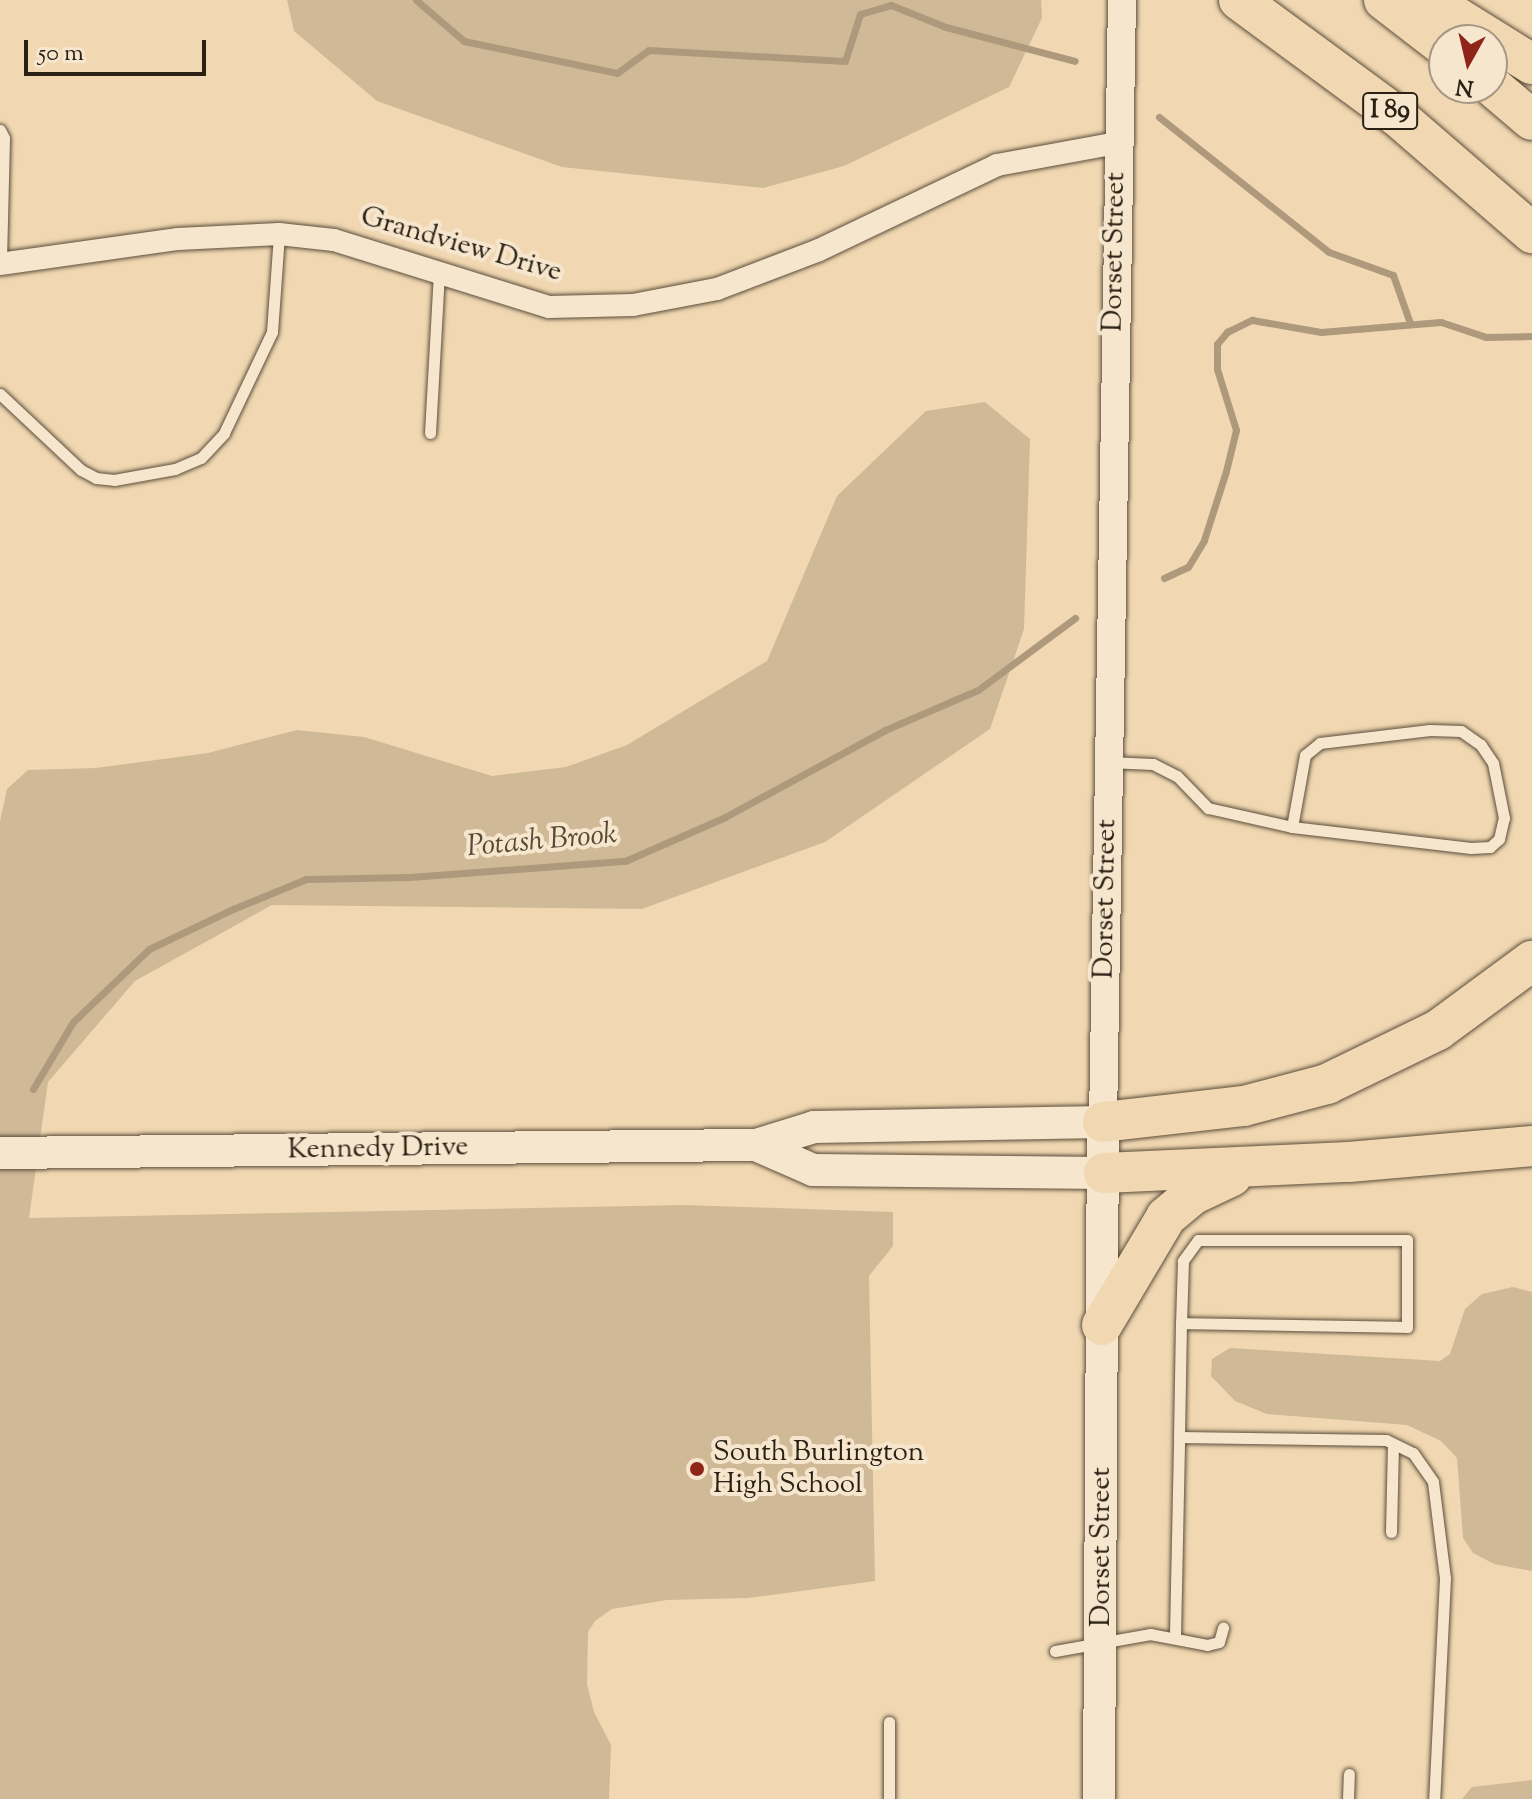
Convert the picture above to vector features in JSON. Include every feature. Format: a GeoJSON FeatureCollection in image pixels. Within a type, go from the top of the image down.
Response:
{"type":"FeatureCollection","features":[{"type":"Feature","properties":{"kind":"highway","name":"I 89"},"geometry":{"type":"LineString","coordinates":[[1239,0],[1397,116],[1532,233]]}},
{"type":"Feature","properties":{"kind":"highway"},"geometry":{"type":"LineString","coordinates":[[1384,0],[1428,34]]}},
{"type":"Feature","properties":{"kind":"highway"},"geometry":{"type":"LineString","coordinates":[[1429,0],[1532,64]]}},
{"type":"Feature","properties":{"kind":"highway"},"geometry":{"type":"LineString","coordinates":[[1508,100],[1532,120]]}},
{"type":"Feature","properties":{"kind":"highway"},"geometry":{"type":"LineString","coordinates":[[1103,1122],[1244,1106],[1327,1084],[1438,1030],[1532,961]]}},
{"type":"Feature","properties":{"kind":"highway"},"geometry":{"type":"LineString","coordinates":[[1104,1173],[1263,1167],[1532,1146]]}},
{"type":"Feature","properties":{"kind":"highway"},"geometry":{"type":"LineString","coordinates":[[1102,1325],[1173,1211],[1207,1187],[1263,1167]]}},
{"type":"Feature","properties":{"kind":"main road","name":"Kennedy Drive"},"geometry":{"type":"LineString","coordinates":[[0,1153],[756,1145],[814,1127],[1103,1122]]}},
{"type":"Feature","properties":{"kind":"main road","name":"Dorset Street"},"geometry":{"type":"LineString","coordinates":[[1099,1799],[1103,1122]]}},
{"type":"Feature","properties":{"kind":"main road","name":"Kennedy Drive"},"geometry":{"type":"LineString","coordinates":[[756,1145],[813,1170],[1104,1173]]}},
{"type":"Feature","properties":{"kind":"street","name":"Dorset Street"},"geometry":{"type":"LineString","coordinates":[[1103,1122],[1117,143],[1122,0]]}},
{"type":"Feature","properties":{"kind":"street","name":"Grandview Drive"},"geometry":{"type":"LineString","coordinates":[[1,264],[178,239],[279,234],[334,240],[549,307],[633,305],[717,289],[819,250],[997,165],[1117,143]]}},
{"type":"Feature","properties":{"kind":"lane"},"geometry":{"type":"LineString","coordinates":[[0,130],[4,138],[1,264]]}},
{"type":"Feature","properties":{"kind":"lane"},"geometry":{"type":"LineString","coordinates":[[0,394],[81,470],[96,478],[114,480],[160,472],[201,458],[224,433],[272,332],[279,234]]}},
{"type":"Feature","properties":{"kind":"lane"},"geometry":{"type":"LineString","coordinates":[[430,433],[439,271]]}},
{"type":"Feature","properties":{"kind":"lane"},"geometry":{"type":"LineString","coordinates":[[1108,762],[1153,764],[1177,776],[1208,808],[1292,827],[1471,848],[1490,847],[1499,839],[1504,818],[1493,763],[1481,745],[1461,731],[1430,730],[1320,743],[1305,755],[1292,827]]}},
{"type":"Feature","properties":{"kind":"lane"},"geometry":{"type":"LineString","coordinates":[[1175,1635],[1181,1323],[1183,1261],[1198,1240],[1407,1240],[1407,1327],[1181,1323]]}},
{"type":"Feature","properties":{"kind":"lane"},"geometry":{"type":"LineString","coordinates":[[1179,1437],[1393,1444],[1413,1453],[1433,1482],[1437,1548],[1445,1578],[1434,1799]]}},
{"type":"Feature","properties":{"kind":"lane"},"geometry":{"type":"LineString","coordinates":[[1391,1532],[1393,1444]]}},
{"type":"Feature","properties":{"kind":"lane"},"geometry":{"type":"LineString","coordinates":[[1055,1651],[1102,1639],[1175,1635],[1207,1645],[1219,1642],[1223,1628]]}},
{"type":"Feature","properties":{"kind":"lane"},"geometry":{"type":"LineString","coordinates":[[889,1722],[889,1799]]}},
{"type":"Feature","properties":{"kind":"lane"},"geometry":{"type":"LineString","coordinates":[[1348,1799],[1349,1774]]}},
{"type":"Feature","properties":{"kind":"shaded area"},"geometry":{"type":"Polygon","coordinates":[[[287,0],[1041,0],[1042,18],[1009,87],[844,166],[763,188],[562,167],[377,101],[294,31],[287,0]]]}},
{"type":"Feature","properties":{"kind":"shaded area"},"geometry":{"type":"Polygon","coordinates":[[[985,402],[1030,439],[1024,629],[990,729],[825,842],[642,909],[272,905],[135,981],[48,1082],[29,1218],[685,1205],[893,1212],[893,1246],[869,1276],[875,1581],[748,1598],[667,1600],[612,1609],[595,1621],[588,1632],[587,1684],[594,1712],[611,1745],[609,1799],[0,1799],[0,821],[7,789],[28,770],[96,768],[208,753],[297,730],[364,737],[492,776],[566,767],[627,745],[767,661],[837,496],[926,411],[985,402]]]}},
{"type":"Feature","properties":{"kind":"shaded area"},"geometry":{"type":"Polygon","coordinates":[[[1513,1287],[1532,1292],[1532,1571],[1494,1564],[1473,1553],[1463,1538],[1457,1458],[1441,1441],[1407,1425],[1267,1414],[1235,1401],[1211,1376],[1212,1359],[1230,1348],[1440,1361],[1450,1354],[1465,1309],[1482,1294],[1513,1287]]]}},
{"type":"Feature","properties":{"kind":"shaded area"},"geometry":{"type":"Polygon","coordinates":[[[1532,1780],[1532,1799],[1462,1799],[1472,1787],[1532,1780]]]}},
{"type":"Feature","properties":{"kind":"waterway"},"geometry":{"type":"LineString","coordinates":[[416,0],[464,41],[617,73],[649,50],[845,61],[860,14],[891,5],[946,27],[1075,61]]}},
{"type":"Feature","properties":{"kind":"waterway"},"geometry":{"type":"LineString","coordinates":[[1159,117],[1329,252],[1393,275],[1410,323]]}},
{"type":"Feature","properties":{"kind":"waterway","name":"Potash Brook"},"geometry":{"type":"LineString","coordinates":[[1164,578],[1188,567],[1204,540],[1226,471],[1236,430],[1217,369],[1217,344],[1227,332],[1252,320],[1321,332],[1441,322],[1486,337],[1532,336]]}},
{"type":"Feature","properties":{"kind":"waterway","name":"Potash Brook"},"geometry":{"type":"LineString","coordinates":[[33,1089],[73,1022],[149,949],[233,909],[306,879],[410,877],[625,861],[725,817],[885,730],[978,690],[1075,618]]}},
{"type":"Feature","properties":{"kind":"place","name":"South Burlington High School"},"geometry":{"type":"Point","coordinates":[697,1469]}}]}
